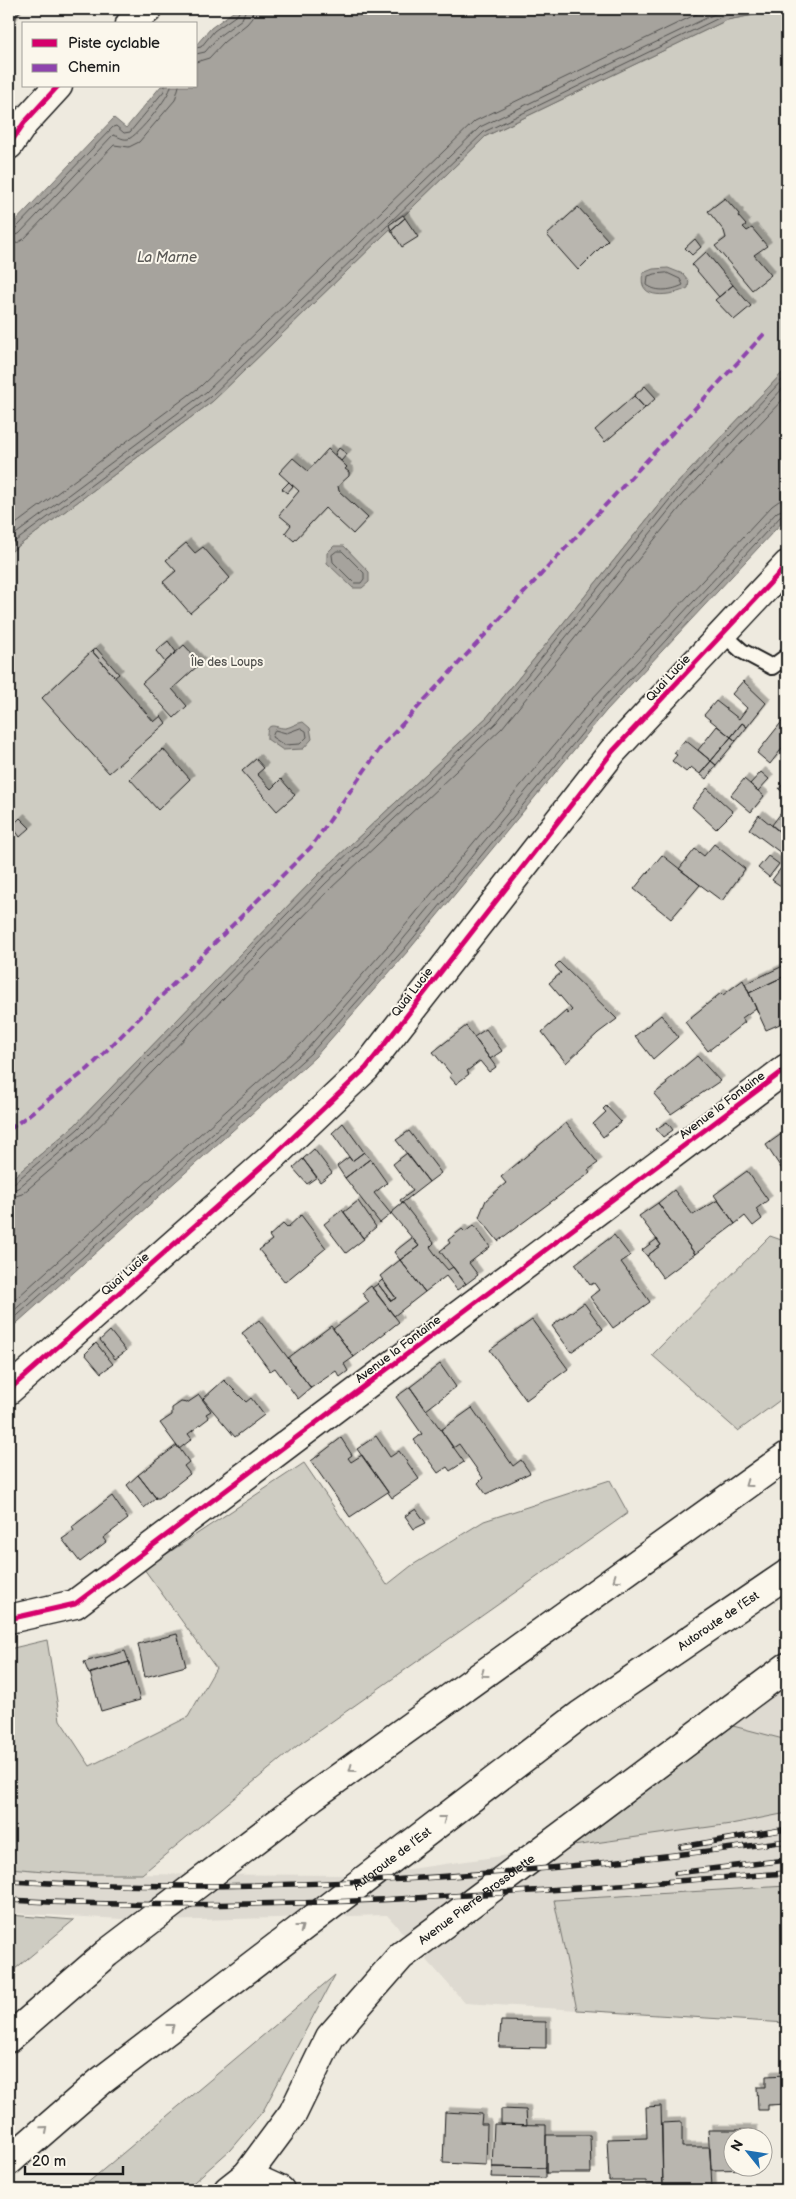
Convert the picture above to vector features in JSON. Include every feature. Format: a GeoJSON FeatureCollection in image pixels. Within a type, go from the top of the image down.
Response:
{"type":"FeatureCollection","features":[{"type":"Feature","properties":{"kind":"main road"},"geometry":{"type":"LineString","coordinates":[[132,22],[148,9]]}},
{"type":"Feature","properties":{"kind":"main road"},"geometry":{"type":"LineString","coordinates":[[9,145],[24,123],[56,88]]}},
{"type":"Feature","properties":{"kind":"main road","name":"Quai Lucie"},"geometry":{"type":"LineString","coordinates":[[9,1390],[268,1161],[366,1068],[613,751],[787,565]]}},
{"type":"Feature","properties":{"kind":"main road","name":"Avenue la Fontaine"},"geometry":{"type":"LineString","coordinates":[[9,1619],[75,1604],[787,1068]]}},
{"type":"Feature","properties":{"kind":"main road"},"geometry":{"type":"LineString","coordinates":[[9,2038],[107,1954],[312,1797],[787,1456]]}},
{"type":"Feature","properties":{"kind":"main road","name":"Autoroute de l’Est"},"geometry":{"type":"LineString","coordinates":[[9,2161],[101,2081],[580,1715],[787,1574]]}},
{"type":"Feature","properties":{"kind":"main road","name":"Avenue Pierre Brossolette"},"geometry":{"type":"LineString","coordinates":[[237,2183],[293,2114],[330,2037],[401,1956],[787,1667]]}},
{"type":"Feature","properties":{"kind":"main road"},"geometry":{"type":"LineString","coordinates":[[237,2183],[280,2190]]}},
{"type":"Feature","properties":{"kind":"lane"},"geometry":{"type":"LineString","coordinates":[[723,634],[742,651],[772,668],[787,656]]}},
{"type":"Feature","properties":{"kind":"shaded area"},"geometry":{"type":"Polygon","coordinates":[[[787,1686],[787,2023],[465,2003],[387,1915],[161,1921],[9,1913],[9,1868],[79,1874],[367,1875],[573,1846],[787,1686]]]}},
{"type":"Feature","properties":{"kind":"green space","name":"Île des Loups"},"geometry":{"type":"Polygon","coordinates":[[[787,9],[787,368],[670,491],[488,716],[317,876],[74,1126],[9,1181],[9,553],[213,401],[486,136],[727,20],[787,9]]]}},
{"type":"Feature","properties":{"kind":"green space"},"geometry":{"type":"Polygon","coordinates":[[[770,1236],[787,1242],[787,1395],[738,1431],[652,1355],[770,1236]]]}},
{"type":"Feature","properties":{"kind":"green space"},"geometry":{"type":"Polygon","coordinates":[[[304,1463],[387,1585],[411,1566],[484,1521],[610,1480],[628,1513],[297,1746],[142,1874],[79,1874],[9,1868],[9,1649],[47,1640],[60,1720],[90,1766],[188,1717],[216,1668],[144,1569],[304,1463]]]}},
{"type":"Feature","properties":{"kind":"green space"},"geometry":{"type":"Polygon","coordinates":[[[733,1726],[787,1740],[787,1813],[731,1824],[573,1846],[733,1726]]]}},
{"type":"Feature","properties":{"kind":"green space"},"geometry":{"type":"Polygon","coordinates":[[[787,1886],[787,2023],[577,2010],[554,1900],[787,1886]]]}},
{"type":"Feature","properties":{"kind":"green space"},"geometry":{"type":"Polygon","coordinates":[[[9,1915],[74,1920],[9,1974],[9,1915]]]}},
{"type":"Feature","properties":{"kind":"green space"},"geometry":{"type":"Polygon","coordinates":[[[335,1975],[263,2111],[230,2150],[185,2190],[79,2190],[335,1975]]]}},
{"type":"Feature","properties":{"kind":"water","name":"La Marne"},"geometry":{"type":"Polygon","coordinates":[[[237,9],[784,9],[727,20],[486,136],[213,401],[9,553],[9,228],[114,118],[126,128],[159,88],[198,88],[198,43],[211,28],[237,9]]]}},
{"type":"Feature","properties":{"kind":"water"},"geometry":{"type":"Polygon","coordinates":[[[668,268],[683,274],[689,281],[688,288],[665,294],[650,293],[645,289],[642,282],[643,273],[653,269],[668,268]]]}},
{"type":"Feature","properties":{"kind":"water"},"geometry":{"type":"Polygon","coordinates":[[[787,368],[787,517],[606,711],[408,951],[315,1057],[9,1330],[9,1181],[74,1126],[317,876],[488,716],[670,491],[787,368]]]}},
{"type":"Feature","properties":{"kind":"water"},"geometry":{"type":"Polygon","coordinates":[[[334,546],[344,546],[369,572],[369,582],[362,588],[353,588],[327,563],[327,553],[334,546]]]}},
{"type":"Feature","properties":{"kind":"water"},"geometry":{"type":"Polygon","coordinates":[[[303,722],[310,728],[312,739],[303,749],[283,750],[267,739],[268,729],[272,726],[286,728],[303,722]]]}},
{"type":"Feature","properties":{"kind":"building"},"geometry":{"type":"Polygon","coordinates":[[[9,9],[21,9],[9,29],[9,9]]]}},
{"type":"Feature","properties":{"kind":"building"},"geometry":{"type":"Polygon","coordinates":[[[725,198],[746,225],[743,227],[747,231],[752,228],[767,246],[754,255],[771,275],[752,290],[715,246],[726,238],[724,231],[708,211],[725,198]]]}},
{"type":"Feature","properties":{"kind":"building"},"geometry":{"type":"Polygon","coordinates":[[[578,207],[608,240],[578,270],[547,235],[578,207]]]}},
{"type":"Feature","properties":{"kind":"building"},"geometry":{"type":"Polygon","coordinates":[[[403,215],[405,218],[391,230],[389,225],[403,215]]]}},
{"type":"Feature","properties":{"kind":"building"},"geometry":{"type":"Polygon","coordinates":[[[405,218],[418,237],[402,247],[391,230],[405,218]]]}},
{"type":"Feature","properties":{"kind":"building"},"geometry":{"type":"Polygon","coordinates":[[[695,239],[701,247],[692,255],[685,248],[695,239]]]}},
{"type":"Feature","properties":{"kind":"building"},"geometry":{"type":"Polygon","coordinates":[[[706,252],[733,285],[719,297],[692,265],[706,252]]]}},
{"type":"Feature","properties":{"kind":"building"},"geometry":{"type":"Polygon","coordinates":[[[733,285],[751,306],[734,320],[715,300],[733,285]]]}},
{"type":"Feature","properties":{"kind":"building"},"geometry":{"type":"Polygon","coordinates":[[[645,386],[656,398],[645,408],[634,396],[645,386]]]}},
{"type":"Feature","properties":{"kind":"building"},"geometry":{"type":"Polygon","coordinates":[[[634,396],[645,408],[605,442],[595,430],[634,396]]]}},
{"type":"Feature","properties":{"kind":"building"},"geometry":{"type":"Polygon","coordinates":[[[339,448],[347,454],[341,461],[335,454],[339,448]]]}},
{"type":"Feature","properties":{"kind":"building"},"geometry":{"type":"Polygon","coordinates":[[[328,449],[347,467],[345,469],[349,472],[349,476],[338,486],[339,491],[368,518],[353,534],[325,508],[294,541],[285,533],[291,525],[279,515],[299,491],[279,473],[293,458],[308,471],[328,449]]]}},
{"type":"Feature","properties":{"kind":"building"},"geometry":{"type":"Polygon","coordinates":[[[289,482],[293,486],[287,493],[282,489],[289,482]]]}},
{"type":"Feature","properties":{"kind":"building"},"geometry":{"type":"Polygon","coordinates":[[[186,543],[195,553],[203,547],[230,578],[190,613],[163,582],[176,571],[166,560],[186,543]]]}},
{"type":"Feature","properties":{"kind":"building"},"geometry":{"type":"Polygon","coordinates":[[[168,641],[176,652],[165,662],[156,651],[168,641]]]}},
{"type":"Feature","properties":{"kind":"building"},"geometry":{"type":"Polygon","coordinates":[[[184,645],[201,663],[172,689],[187,706],[174,718],[142,683],[184,645]]]}},
{"type":"Feature","properties":{"kind":"building"},"geometry":{"type":"Polygon","coordinates":[[[96,648],[119,674],[115,677],[92,651],[96,648]]]}},
{"type":"Feature","properties":{"kind":"building"},"geometry":{"type":"Polygon","coordinates":[[[92,651],[154,722],[161,716],[166,723],[109,773],[42,698],[92,651]]]}},
{"type":"Feature","properties":{"kind":"building"},"geometry":{"type":"Polygon","coordinates":[[[743,681],[766,703],[747,727],[742,723],[731,737],[704,715],[716,701],[739,719],[747,708],[732,694],[743,681]]]}},
{"type":"Feature","properties":{"kind":"building"},"geometry":{"type":"Polygon","coordinates":[[[784,719],[787,723],[787,742],[770,764],[757,753],[784,719]]]}},
{"type":"Feature","properties":{"kind":"building"},"geometry":{"type":"Polygon","coordinates":[[[742,723],[747,727],[736,741],[731,737],[742,723]]]}},
{"type":"Feature","properties":{"kind":"building"},"geometry":{"type":"Polygon","coordinates":[[[717,726],[731,737],[711,761],[698,750],[717,726]]]}},
{"type":"Feature","properties":{"kind":"building"},"geometry":{"type":"Polygon","coordinates":[[[731,737],[736,741],[716,765],[711,761],[731,737]]]}},
{"type":"Feature","properties":{"kind":"building"},"geometry":{"type":"Polygon","coordinates":[[[685,740],[711,761],[700,774],[691,767],[686,772],[672,761],[677,755],[674,753],[685,740]]]}},
{"type":"Feature","properties":{"kind":"building"},"geometry":{"type":"Polygon","coordinates":[[[163,749],[190,779],[158,810],[130,779],[163,749]]]}},
{"type":"Feature","properties":{"kind":"building"},"geometry":{"type":"Polygon","coordinates":[[[256,759],[264,768],[257,774],[271,789],[281,779],[295,795],[277,811],[242,771],[256,759]]]}},
{"type":"Feature","properties":{"kind":"building"},"geometry":{"type":"Polygon","coordinates":[[[711,761],[716,765],[706,779],[700,774],[711,761]]]}},
{"type":"Feature","properties":{"kind":"building"},"geometry":{"type":"Polygon","coordinates":[[[761,772],[769,779],[758,791],[750,784],[761,772]]]}},
{"type":"Feature","properties":{"kind":"building"},"geometry":{"type":"Polygon","coordinates":[[[744,779],[764,796],[751,812],[731,795],[744,779]]]}},
{"type":"Feature","properties":{"kind":"building"},"geometry":{"type":"Polygon","coordinates":[[[787,779],[787,796],[779,789],[787,779]]]}},
{"type":"Feature","properties":{"kind":"building"},"geometry":{"type":"Polygon","coordinates":[[[707,788],[733,812],[716,829],[692,807],[707,788]]]}},
{"type":"Feature","properties":{"kind":"building"},"geometry":{"type":"Polygon","coordinates":[[[787,805],[787,838],[772,825],[787,805]]]}},
{"type":"Feature","properties":{"kind":"building"},"geometry":{"type":"Polygon","coordinates":[[[759,815],[787,838],[787,853],[785,856],[749,829],[759,815]]]}},
{"type":"Feature","properties":{"kind":"building"},"geometry":{"type":"Polygon","coordinates":[[[20,818],[30,828],[20,837],[12,826],[20,818]]]}},
{"type":"Feature","properties":{"kind":"building"},"geometry":{"type":"Polygon","coordinates":[[[714,844],[745,869],[722,901],[679,869],[695,849],[704,856],[714,844]]]}},
{"type":"Feature","properties":{"kind":"building"},"geometry":{"type":"Polygon","coordinates":[[[662,855],[700,885],[671,919],[634,889],[662,855]]]}},
{"type":"Feature","properties":{"kind":"building"},"geometry":{"type":"Polygon","coordinates":[[[768,856],[779,864],[769,877],[758,868],[768,856]]]}},
{"type":"Feature","properties":{"kind":"building"},"geometry":{"type":"Polygon","coordinates":[[[787,860],[787,890],[772,880],[787,860]]]}},
{"type":"Feature","properties":{"kind":"building"},"geometry":{"type":"Polygon","coordinates":[[[559,962],[617,1019],[598,1033],[566,1063],[542,1032],[566,1011],[568,1014],[572,1010],[549,983],[561,973],[555,966],[559,962]]]}},
{"type":"Feature","properties":{"kind":"building"},"geometry":{"type":"Polygon","coordinates":[[[783,966],[787,975],[749,993],[745,984],[783,966]]]}},
{"type":"Feature","properties":{"kind":"building"},"geometry":{"type":"Polygon","coordinates":[[[787,975],[787,1021],[766,1030],[749,993],[787,975]]]}},
{"type":"Feature","properties":{"kind":"building"},"geometry":{"type":"Polygon","coordinates":[[[743,980],[756,1008],[742,1018],[745,1022],[708,1051],[685,1022],[721,993],[723,995],[743,980]]]}},
{"type":"Feature","properties":{"kind":"building"},"geometry":{"type":"Polygon","coordinates":[[[661,1015],[678,1037],[653,1059],[635,1036],[661,1015]]]}},
{"type":"Feature","properties":{"kind":"building"},"geometry":{"type":"Polygon","coordinates":[[[466,1026],[496,1067],[489,1072],[480,1061],[467,1071],[469,1074],[456,1084],[449,1076],[451,1074],[433,1052],[466,1026]]]}},
{"type":"Feature","properties":{"kind":"building"},"geometry":{"type":"Polygon","coordinates":[[[486,1029],[502,1051],[490,1059],[474,1037],[486,1029]]]}},
{"type":"Feature","properties":{"kind":"building"},"geometry":{"type":"Polygon","coordinates":[[[697,1056],[720,1081],[671,1114],[654,1094],[697,1056]]]}},
{"type":"Feature","properties":{"kind":"building"},"geometry":{"type":"Polygon","coordinates":[[[606,1106],[621,1122],[603,1137],[593,1124],[606,1112],[603,1109],[606,1106]]]}},
{"type":"Feature","properties":{"kind":"building"},"geometry":{"type":"Polygon","coordinates":[[[667,1122],[673,1130],[663,1137],[656,1129],[667,1122]]]}},
{"type":"Feature","properties":{"kind":"building"},"geometry":{"type":"Polygon","coordinates":[[[343,1123],[364,1152],[352,1161],[332,1133],[343,1123]]]}},
{"type":"Feature","properties":{"kind":"building"},"geometry":{"type":"Polygon","coordinates":[[[566,1123],[598,1163],[588,1170],[590,1173],[498,1241],[479,1217],[486,1200],[506,1183],[501,1177],[566,1123]]]}},
{"type":"Feature","properties":{"kind":"building"},"geometry":{"type":"Polygon","coordinates":[[[787,1130],[787,1177],[766,1145],[787,1130]]]}},
{"type":"Feature","properties":{"kind":"building"},"geometry":{"type":"Polygon","coordinates":[[[409,1131],[441,1173],[429,1182],[396,1140],[409,1131]]]}},
{"type":"Feature","properties":{"kind":"building"},"geometry":{"type":"Polygon","coordinates":[[[314,1149],[332,1173],[320,1182],[303,1159],[314,1149]]]}},
{"type":"Feature","properties":{"kind":"building"},"geometry":{"type":"Polygon","coordinates":[[[364,1152],[370,1159],[345,1178],[337,1166],[349,1157],[352,1161],[364,1152]]]}},
{"type":"Feature","properties":{"kind":"building"},"geometry":{"type":"Polygon","coordinates":[[[407,1153],[429,1182],[402,1203],[400,1200],[413,1191],[393,1164],[407,1153]]]}},
{"type":"Feature","properties":{"kind":"building"},"geometry":{"type":"Polygon","coordinates":[[[303,1159],[317,1177],[307,1184],[293,1168],[303,1159]]]}},
{"type":"Feature","properties":{"kind":"building"},"geometry":{"type":"Polygon","coordinates":[[[370,1159],[387,1183],[374,1193],[391,1214],[380,1223],[345,1178],[370,1159]]]}},
{"type":"Feature","properties":{"kind":"building"},"geometry":{"type":"Polygon","coordinates":[[[747,1171],[768,1200],[756,1209],[762,1219],[753,1226],[745,1216],[735,1224],[714,1195],[747,1171]]]}},
{"type":"Feature","properties":{"kind":"building"},"geometry":{"type":"Polygon","coordinates":[[[674,1190],[693,1215],[718,1200],[735,1224],[695,1254],[658,1203],[674,1190]]]}},
{"type":"Feature","properties":{"kind":"building"},"geometry":{"type":"Polygon","coordinates":[[[358,1201],[376,1227],[363,1238],[344,1212],[358,1201]]]}},
{"type":"Feature","properties":{"kind":"building"},"geometry":{"type":"Polygon","coordinates":[[[403,1203],[434,1243],[430,1247],[441,1262],[448,1270],[453,1267],[466,1284],[457,1290],[446,1276],[425,1292],[400,1260],[419,1246],[391,1213],[403,1203]]]}},
{"type":"Feature","properties":{"kind":"building"},"geometry":{"type":"Polygon","coordinates":[[[658,1203],[695,1254],[663,1278],[647,1256],[661,1245],[639,1216],[658,1203]]]}},
{"type":"Feature","properties":{"kind":"building"},"geometry":{"type":"Polygon","coordinates":[[[342,1210],[364,1239],[346,1253],[324,1224],[342,1210]]]}},
{"type":"Feature","properties":{"kind":"building"},"geometry":{"type":"Polygon","coordinates":[[[301,1215],[326,1248],[285,1282],[259,1250],[272,1240],[269,1236],[283,1224],[287,1228],[301,1215]]]}},
{"type":"Feature","properties":{"kind":"building"},"geometry":{"type":"Polygon","coordinates":[[[474,1225],[490,1247],[469,1263],[478,1275],[466,1284],[440,1251],[450,1243],[448,1240],[462,1229],[465,1232],[474,1225]]]}},
{"type":"Feature","properties":{"kind":"building"},"geometry":{"type":"Polygon","coordinates":[[[614,1235],[630,1256],[621,1262],[650,1302],[613,1328],[590,1297],[599,1290],[594,1283],[590,1285],[575,1264],[614,1235]]]}},
{"type":"Feature","properties":{"kind":"building"},"geometry":{"type":"Polygon","coordinates":[[[412,1238],[419,1246],[400,1260],[394,1252],[412,1238]]]}},
{"type":"Feature","properties":{"kind":"building"},"geometry":{"type":"Polygon","coordinates":[[[657,1239],[661,1245],[647,1256],[642,1250],[657,1239]]]}},
{"type":"Feature","properties":{"kind":"building"},"geometry":{"type":"Polygon","coordinates":[[[400,1260],[425,1292],[394,1316],[372,1288],[378,1284],[391,1301],[396,1298],[380,1276],[400,1260]]]}},
{"type":"Feature","properties":{"kind":"building"},"geometry":{"type":"Polygon","coordinates":[[[382,1280],[396,1298],[391,1301],[378,1284],[382,1280]]]}},
{"type":"Feature","properties":{"kind":"building"},"geometry":{"type":"Polygon","coordinates":[[[371,1286],[399,1322],[354,1357],[333,1329],[369,1302],[362,1293],[371,1286]]]}},
{"type":"Feature","properties":{"kind":"building"},"geometry":{"type":"Polygon","coordinates":[[[584,1303],[603,1329],[571,1352],[552,1326],[584,1303]]]}},
{"type":"Feature","properties":{"kind":"building"},"geometry":{"type":"Polygon","coordinates":[[[259,1320],[311,1388],[298,1399],[275,1368],[270,1371],[242,1333],[259,1320]]]}},
{"type":"Feature","properties":{"kind":"building"},"geometry":{"type":"Polygon","coordinates":[[[532,1320],[568,1369],[526,1400],[490,1350],[532,1320]]]}},
{"type":"Feature","properties":{"kind":"building"},"geometry":{"type":"Polygon","coordinates":[[[331,1326],[354,1357],[344,1364],[348,1371],[340,1377],[336,1371],[311,1388],[288,1358],[331,1326]]]}},
{"type":"Feature","properties":{"kind":"building"},"geometry":{"type":"Polygon","coordinates":[[[110,1331],[126,1351],[115,1359],[100,1340],[110,1331]]]}},
{"type":"Feature","properties":{"kind":"building"},"geometry":{"type":"Polygon","coordinates":[[[96,1343],[113,1364],[101,1373],[85,1354],[96,1343]]]}},
{"type":"Feature","properties":{"kind":"building"},"geometry":{"type":"Polygon","coordinates":[[[440,1364],[456,1387],[426,1410],[410,1387],[440,1364]]]}},
{"type":"Feature","properties":{"kind":"building"},"geometry":{"type":"Polygon","coordinates":[[[224,1380],[246,1402],[251,1398],[264,1415],[235,1437],[203,1399],[224,1380]]]}},
{"type":"Feature","properties":{"kind":"building"},"geometry":{"type":"Polygon","coordinates":[[[410,1387],[464,1462],[450,1471],[447,1467],[438,1473],[414,1440],[422,1434],[396,1397],[410,1387]]]}},
{"type":"Feature","properties":{"kind":"building"},"geometry":{"type":"Polygon","coordinates":[[[199,1395],[211,1411],[206,1414],[209,1418],[188,1434],[192,1439],[179,1449],[160,1423],[172,1415],[172,1408],[181,1402],[187,1403],[199,1395]]]}},
{"type":"Feature","properties":{"kind":"building"},"geometry":{"type":"Polygon","coordinates":[[[472,1408],[513,1466],[521,1460],[530,1473],[486,1494],[478,1483],[483,1478],[459,1444],[453,1448],[441,1430],[472,1408]]]}},
{"type":"Feature","properties":{"kind":"building"},"geometry":{"type":"Polygon","coordinates":[[[376,1436],[390,1457],[399,1451],[419,1479],[392,1498],[357,1449],[376,1436]]]}},
{"type":"Feature","properties":{"kind":"building"},"geometry":{"type":"Polygon","coordinates":[[[341,1438],[352,1455],[348,1458],[351,1462],[362,1455],[388,1492],[350,1517],[311,1461],[341,1438]]]}},
{"type":"Feature","properties":{"kind":"building"},"geometry":{"type":"Polygon","coordinates":[[[177,1445],[189,1462],[184,1466],[190,1474],[159,1498],[156,1498],[138,1475],[177,1445]]]}},
{"type":"Feature","properties":{"kind":"building"},"geometry":{"type":"Polygon","coordinates":[[[138,1475],[156,1498],[144,1508],[127,1485],[138,1475]]]}},
{"type":"Feature","properties":{"kind":"building"},"geometry":{"type":"Polygon","coordinates":[[[112,1496],[128,1519],[103,1538],[106,1542],[80,1562],[62,1539],[74,1531],[72,1527],[112,1496]]]}},
{"type":"Feature","properties":{"kind":"building"},"geometry":{"type":"Polygon","coordinates":[[[416,1509],[426,1523],[414,1529],[405,1516],[416,1509]]]}},
{"type":"Feature","properties":{"kind":"building"},"geometry":{"type":"Polygon","coordinates":[[[177,1634],[186,1666],[145,1677],[138,1644],[177,1634]]]}},
{"type":"Feature","properties":{"kind":"building"},"geometry":{"type":"Polygon","coordinates":[[[125,1651],[129,1662],[89,1674],[84,1662],[125,1651]]]}},
{"type":"Feature","properties":{"kind":"building"},"geometry":{"type":"Polygon","coordinates":[[[129,1662],[140,1700],[101,1711],[90,1673],[129,1662]]]}},
{"type":"Feature","properties":{"kind":"building"},"geometry":{"type":"Polygon","coordinates":[[[501,2021],[546,2022],[546,2048],[499,2047],[501,2021]]]}},
{"type":"Feature","properties":{"kind":"building"},"geometry":{"type":"Polygon","coordinates":[[[787,2075],[787,2104],[768,2105],[768,2110],[758,2110],[757,2087],[766,2087],[766,2076],[787,2075]]]}},
{"type":"Feature","properties":{"kind":"building"},"geometry":{"type":"Polygon","coordinates":[[[661,2106],[663,2190],[647,2190],[646,2181],[609,2181],[607,2139],[647,2138],[646,2107],[661,2106]]]}},
{"type":"Feature","properties":{"kind":"building"},"geometry":{"type":"Polygon","coordinates":[[[501,2109],[526,2110],[527,2125],[501,2124],[501,2109]]]}},
{"type":"Feature","properties":{"kind":"building"},"geometry":{"type":"Polygon","coordinates":[[[445,2112],[482,2114],[481,2124],[487,2124],[486,2165],[443,2163],[445,2112]]]}},
{"type":"Feature","properties":{"kind":"building"},"geometry":{"type":"Polygon","coordinates":[[[682,2122],[682,2147],[710,2147],[712,2189],[663,2190],[662,2123],[682,2122]]]}},
{"type":"Feature","properties":{"kind":"building"},"geometry":{"type":"Polygon","coordinates":[[[494,2124],[546,2125],[546,2168],[492,2167],[494,2124]]]}},
{"type":"Feature","properties":{"kind":"building"},"geometry":{"type":"Polygon","coordinates":[[[708,2130],[724,2130],[724,2170],[711,2170],[708,2130]]]}},
{"type":"Feature","properties":{"kind":"building"},"geometry":{"type":"Polygon","coordinates":[[[546,2135],[590,2135],[591,2173],[546,2173],[546,2135]]]}},
{"type":"Feature","properties":{"kind":"building"},"geometry":{"type":"Polygon","coordinates":[[[492,2167],[546,2168],[546,2178],[491,2177],[492,2167]]]}},
{"type":"Feature","properties":{"kind":"railway"},"geometry":{"type":"LineString","coordinates":[[681,1847],[787,1829]]}},
{"type":"Feature","properties":{"kind":"railway"},"geometry":{"type":"LineString","coordinates":[[9,1881],[106,1885],[204,1886],[399,1879],[593,1864],[787,1841]]}},
{"type":"Feature","properties":{"kind":"railway"},"geometry":{"type":"LineString","coordinates":[[676,1873],[787,1860]]}},
{"type":"Feature","properties":{"kind":"railway"},"geometry":{"type":"LineString","coordinates":[[9,1900],[106,1904],[204,1905],[301,1903],[496,1893],[787,1873]]}},
{"type":"Feature","properties":{"kind":"marked path"},"geometry":{"type":"LineString","coordinates":[[9,1130],[88,1069],[311,847],[381,747],[765,333]]}},
{"type":"Feature","properties":{"kind":"cycle path"},"geometry":{"type":"LineString","coordinates":[[9,145],[24,123],[56,88]]}},
{"type":"Feature","properties":{"kind":"cycle path"},"geometry":{"type":"LineString","coordinates":[[9,1390],[268,1161],[366,1068],[613,751],[787,565]]}},
{"type":"Feature","properties":{"kind":"cycle path"},"geometry":{"type":"LineString","coordinates":[[9,1619],[75,1604],[787,1068]]}}]}
